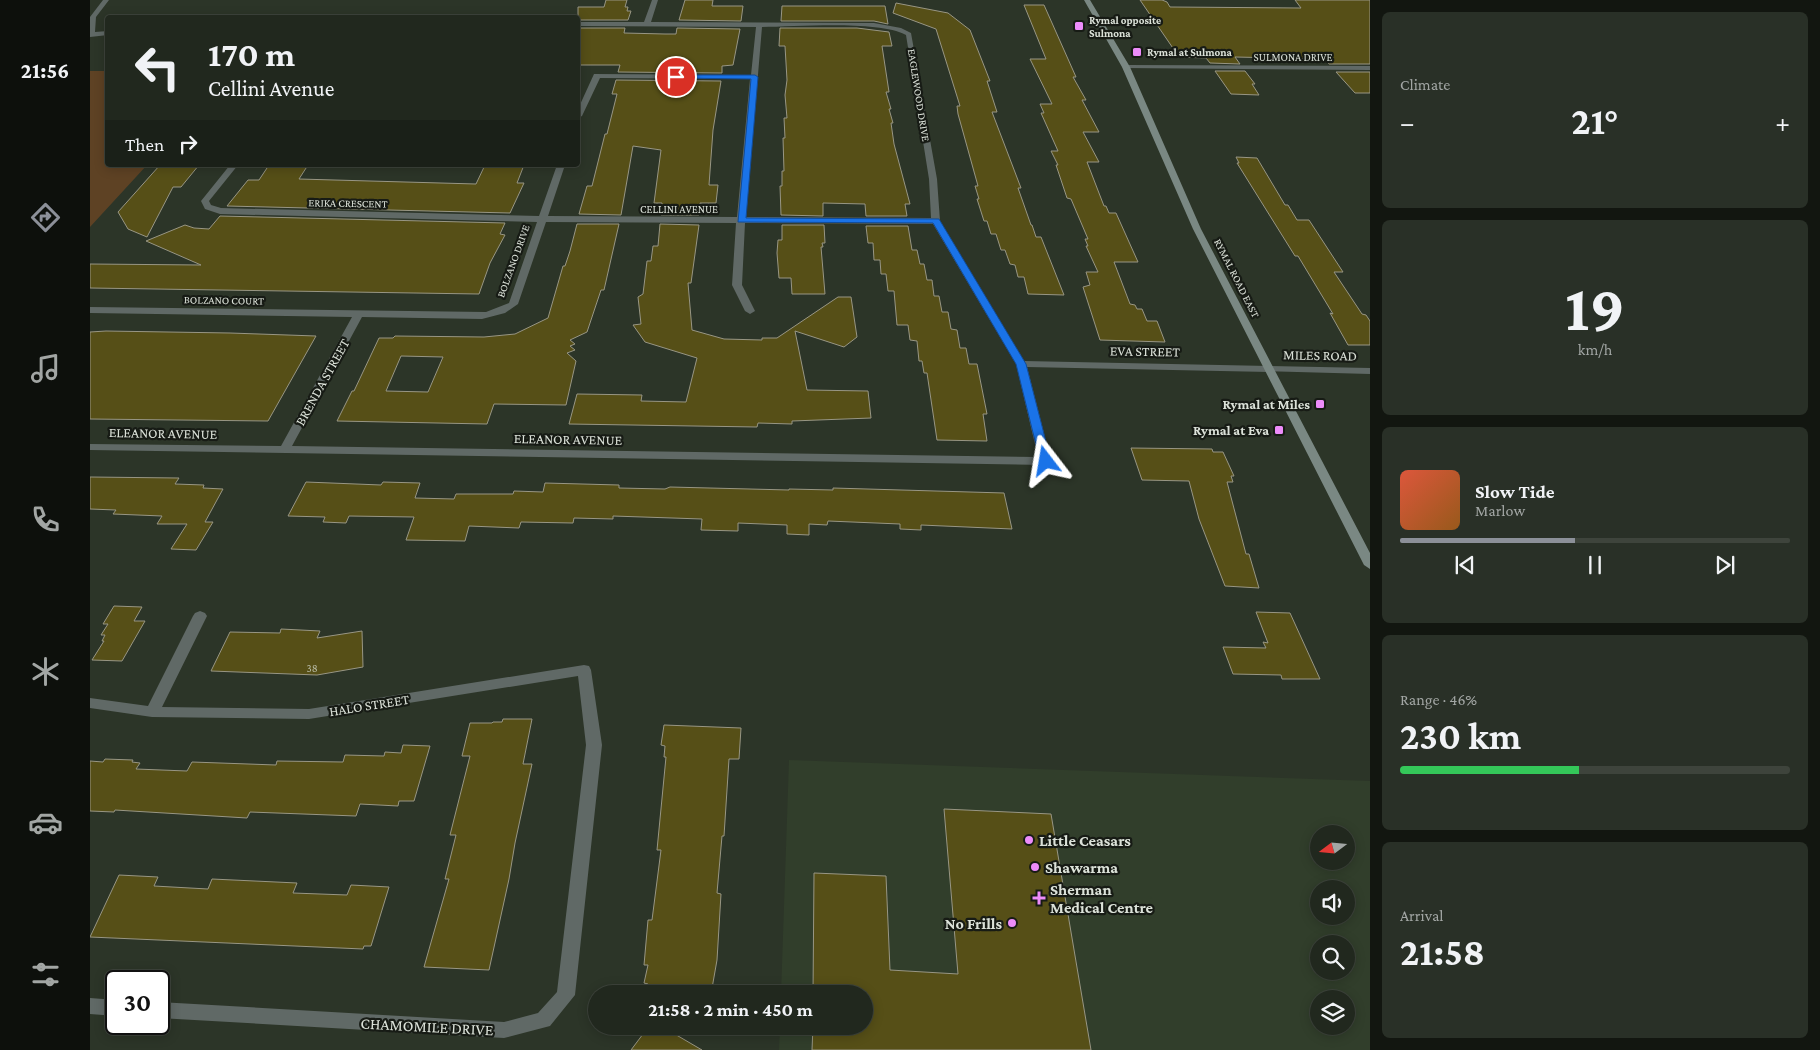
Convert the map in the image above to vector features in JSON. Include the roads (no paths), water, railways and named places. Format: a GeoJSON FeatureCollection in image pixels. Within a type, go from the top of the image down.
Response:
{"type":"FeatureCollection","features":[{"type":"Feature","properties":{"kind":"main road","name":"RYMAL ROAD EAST"},"geometry":{"type":"LineString","coordinates":[[1087,0],[1126,67],[1197,229],[1370,565]]}},
{"type":"Feature","properties":{"kind":"street"},"geometry":{"type":"LineString","coordinates":[[105,33],[91,35],[93,17],[101,4],[106,0]]}},
{"type":"Feature","properties":{"kind":"street"},"geometry":{"type":"LineString","coordinates":[[647,24],[655,0]]}},
{"type":"Feature","properties":{"kind":"street","name":"EAGLEWOOD DRIVE"},"geometry":{"type":"LineString","coordinates":[[580,24],[874,26],[899,29],[909,34],[933,179],[936,221],[1021,364],[1046,461]]}},
{"type":"Feature","properties":{"kind":"street"},"geometry":{"type":"LineString","coordinates":[[750,311],[738,285],[741,220],[759,25]]}},
{"type":"Feature","properties":{"kind":"street","name":"SULMONA DRIVE"},"geometry":{"type":"LineString","coordinates":[[1126,67],[1370,68]]}},
{"type":"Feature","properties":{"kind":"street"},"geometry":{"type":"LineString","coordinates":[[580,103],[597,76],[755,77]]}},
{"type":"Feature","properties":{"kind":"street","name":"ERIKA CRESCENT"},"geometry":{"type":"LineString","coordinates":[[232,167],[205,201],[208,208],[220,211],[542,219]]}},
{"type":"Feature","properties":{"kind":"street","name":"BOLZANO DRIVE"},"geometry":{"type":"LineString","coordinates":[[358,314],[482,316],[505,310],[513,304],[559,167]]}},
{"type":"Feature","properties":{"kind":"street","name":"CELLINI AVENUE"},"geometry":{"type":"LineString","coordinates":[[542,219],[936,221]]}},
{"type":"Feature","properties":{"kind":"street","name":"BOLZANO COURT"},"geometry":{"type":"LineString","coordinates":[[90,310],[358,314]]}},
{"type":"Feature","properties":{"kind":"street","name":"BRENDA STREET"},"geometry":{"type":"LineString","coordinates":[[285,449],[358,314]]}},
{"type":"Feature","properties":{"kind":"street","name":"EVA STREET"},"geometry":{"type":"LineString","coordinates":[[1021,364],[1269,369]]}},
{"type":"Feature","properties":{"kind":"street","name":"MILES ROAD"},"geometry":{"type":"LineString","coordinates":[[1269,369],[1370,371]]}},
{"type":"Feature","properties":{"kind":"street","name":"ELEANOR AVENUE"},"geometry":{"type":"LineString","coordinates":[[90,447],[1046,461]]}},
{"type":"Feature","properties":{"kind":"street"},"geometry":{"type":"LineString","coordinates":[[152,712],[200,616]]}},
{"type":"Feature","properties":{"kind":"street","name":"HALO STREET"},"geometry":{"type":"LineString","coordinates":[[90,703],[152,712],[309,714],[584,670]]}},
{"type":"Feature","properties":{"kind":"street","name":"CHAMOMILE DRIVE"},"geometry":{"type":"LineString","coordinates":[[170,1011],[504,1030],[544,1020],[566,995],[594,745],[584,670]]}},
{"type":"Feature","properties":{"kind":"street"},"geometry":{"type":"LineString","coordinates":[[90,1006],[105,1007]]}},
{"type":"Feature","properties":{"kind":"place","name":"Rymal opposite Sulmona"},"geometry":{"type":"Point","coordinates":[1079,26]}},
{"type":"Feature","properties":{"kind":"place","name":"Rymal at Sulmona"},"geometry":{"type":"Point","coordinates":[1137,52]}},
{"type":"Feature","properties":{"kind":"place","name":"Rymal at Miles"},"geometry":{"type":"Point","coordinates":[1320,404]}},
{"type":"Feature","properties":{"kind":"place","name":"Rymal at Eva"},"geometry":{"type":"Point","coordinates":[1279,430]}},
{"type":"Feature","properties":{"kind":"place","name":"Little Ceasars"},"geometry":{"type":"Point","coordinates":[1029,840]}},
{"type":"Feature","properties":{"kind":"place","name":"Shawarma"},"geometry":{"type":"Point","coordinates":[1035,867]}},
{"type":"Feature","properties":{"kind":"place","name":"Sherman Medical Centre"},"geometry":{"type":"Point","coordinates":[1039,898]}},
{"type":"Feature","properties":{"kind":"place","name":"No Frills"},"geometry":{"type":"Point","coordinates":[1012,923]}}]}
